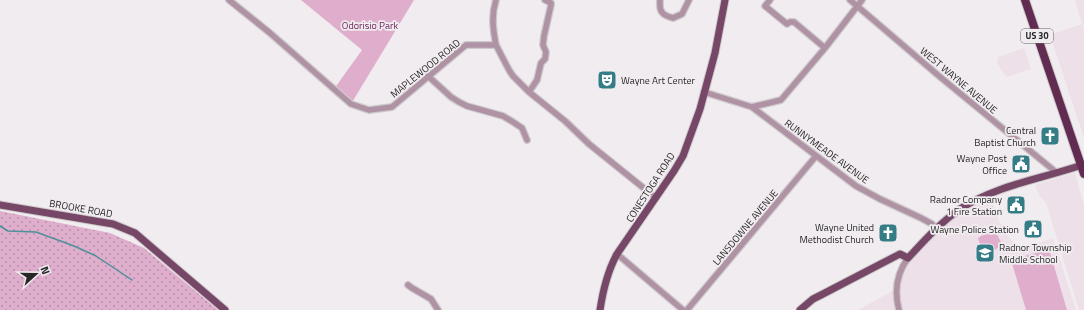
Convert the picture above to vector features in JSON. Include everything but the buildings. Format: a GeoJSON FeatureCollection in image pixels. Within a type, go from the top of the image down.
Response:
{"type":"FeatureCollection","features":[{"type":"Feature","properties":{"kind":"highway","name":"US 30"},"geometry":{"type":"LineString","coordinates":[[1025,0],[1083,165],[1084,174]]}},
{"type":"Feature","properties":{"kind":"main road","name":"CONESTOGA ROAD"},"geometry":{"type":"LineString","coordinates":[[600,310],[604,285],[608,272],[617,254],[683,156],[700,109],[715,53],[725,0]]}},
{"type":"Feature","properties":{"kind":"main road"},"geometry":{"type":"LineString","coordinates":[[800,310],[813,299],[900,254],[908,258],[936,229],[962,208],[989,194],[1012,185],[1083,165]]}},
{"type":"Feature","properties":{"kind":"main road","name":"BROOKE ROAD"},"geometry":{"type":"LineString","coordinates":[[0,205],[84,218],[126,228],[135,233],[225,310]]}},
{"type":"Feature","properties":{"kind":"street","name":"MAPLEWOOD ROAD"},"geometry":{"type":"LineString","coordinates":[[229,0],[270,33],[351,104],[369,110],[392,107],[466,45],[496,44]]}},
{"type":"Feature","properties":{"kind":"street"},"geometry":{"type":"LineString","coordinates":[[496,0],[493,8],[492,28],[496,44],[513,76],[529,92],[589,144],[656,198]]}},
{"type":"Feature","properties":{"kind":"street"},"geometry":{"type":"LineString","coordinates":[[529,92],[537,80],[541,63],[545,59],[546,52],[544,36],[551,5],[545,0]]}},
{"type":"Feature","properties":{"kind":"street"},"geometry":{"type":"LineString","coordinates":[[660,0],[659,9],[661,12],[673,18],[682,14],[689,0]]}},
{"type":"Feature","properties":{"kind":"street"},"geometry":{"type":"LineString","coordinates":[[770,0],[765,6],[787,24],[794,22],[825,48]]}},
{"type":"Feature","properties":{"kind":"street","name":"WEST WAYNE AVENUE"},"geometry":{"type":"LineString","coordinates":[[850,0],[939,76],[1057,173]]}},
{"type":"Feature","properties":{"kind":"street"},"geometry":{"type":"LineString","coordinates":[[704,92],[752,107],[781,100],[825,48],[862,0]]}},
{"type":"Feature","properties":{"kind":"street"},"geometry":{"type":"LineString","coordinates":[[428,76],[451,97],[459,102],[467,106],[503,116],[513,122],[522,128],[527,140]]}},
{"type":"Feature","properties":{"kind":"street","name":"RUNNYMEADE AVENUE"},"geometry":{"type":"LineString","coordinates":[[752,107],[856,186],[921,218],[932,224],[936,229]]}},
{"type":"Feature","properties":{"kind":"street","name":"LANSDOWNE AVENUE"},"geometry":{"type":"LineString","coordinates":[[687,310],[816,156]]}},
{"type":"Feature","properties":{"kind":"street"},"geometry":{"type":"LineString","coordinates":[[617,254],[683,310]]}},
{"type":"Feature","properties":{"kind":"street"},"geometry":{"type":"LineString","coordinates":[[899,310],[897,283],[901,270],[908,258]]}},
{"type":"Feature","properties":{"kind":"street"},"geometry":{"type":"LineString","coordinates":[[408,285],[432,299],[438,310]]}},
{"type":"Feature","properties":{"kind":"shaded area"},"geometry":{"type":"Polygon","coordinates":[[[1075,0],[1084,0],[1084,138],[1050,35],[1082,24],[1075,0]]]}},
{"type":"Feature","properties":{"kind":"shaded area"},"geometry":{"type":"Polygon","coordinates":[[[1024,48],[1031,69],[1006,77],[997,63],[998,57],[1024,48]]]}},
{"type":"Feature","properties":{"kind":"shaded area"},"geometry":{"type":"Polygon","coordinates":[[[1075,173],[1084,205],[1084,310],[1079,310],[1046,203],[1039,195],[1035,185],[1075,173]]]}},
{"type":"Feature","properties":{"kind":"shaded area","name":"Radnor Township Middle School"},"geometry":{"type":"Polygon","coordinates":[[[989,194],[998,219],[1016,248],[1020,249],[1053,238],[1076,310],[858,310],[896,289],[901,270],[940,225],[989,194]]]}},
{"type":"Feature","properties":{"kind":"green space","name":"Odorisio Park"},"geometry":{"type":"Polygon","coordinates":[[[301,0],[414,0],[351,104],[334,89],[362,50],[301,0]]]}},
{"type":"Feature","properties":{"kind":"green space"},"geometry":{"type":"Polygon","coordinates":[[[0,211],[110,233],[144,248],[218,310],[0,310],[0,211]]]}},
{"type":"Feature","properties":{"kind":"green space"},"geometry":{"type":"Polygon","coordinates":[[[992,227],[995,228],[995,231],[1002,244],[992,251],[985,249],[978,238],[991,230],[992,227]]]}},
{"type":"Feature","properties":{"kind":"green space"},"geometry":{"type":"Polygon","coordinates":[[[1049,249],[1067,310],[1026,310],[1011,260],[1049,249]]]}},
{"type":"Feature","properties":{"kind":"waterway"},"geometry":{"type":"LineString","coordinates":[[0,226],[8,231],[36,232],[74,246],[96,256],[132,280]]}},
{"type":"Feature","properties":{"kind":"place","name":"Wayne Art Center"},"geometry":{"type":"Point","coordinates":[607,80]}},
{"type":"Feature","properties":{"kind":"place","name":"Central Baptist Church"},"geometry":{"type":"Point","coordinates":[1050,136]}},
{"type":"Feature","properties":{"kind":"place","name":"Wayne Post Office"},"geometry":{"type":"Point","coordinates":[1021,164]}},
{"type":"Feature","properties":{"kind":"place","name":"Radnor Company 1 Fire Station"},"geometry":{"type":"Point","coordinates":[1016,205]}},
{"type":"Feature","properties":{"kind":"place","name":"Wayne Police Station"},"geometry":{"type":"Point","coordinates":[1033,229]}},
{"type":"Feature","properties":{"kind":"place","name":"Wayne United Methodist Church"},"geometry":{"type":"Point","coordinates":[888,233]}},
{"type":"Feature","properties":{"kind":"place","name":"Radnor Township Middle School"},"geometry":{"type":"Point","coordinates":[985,253]}}]}
